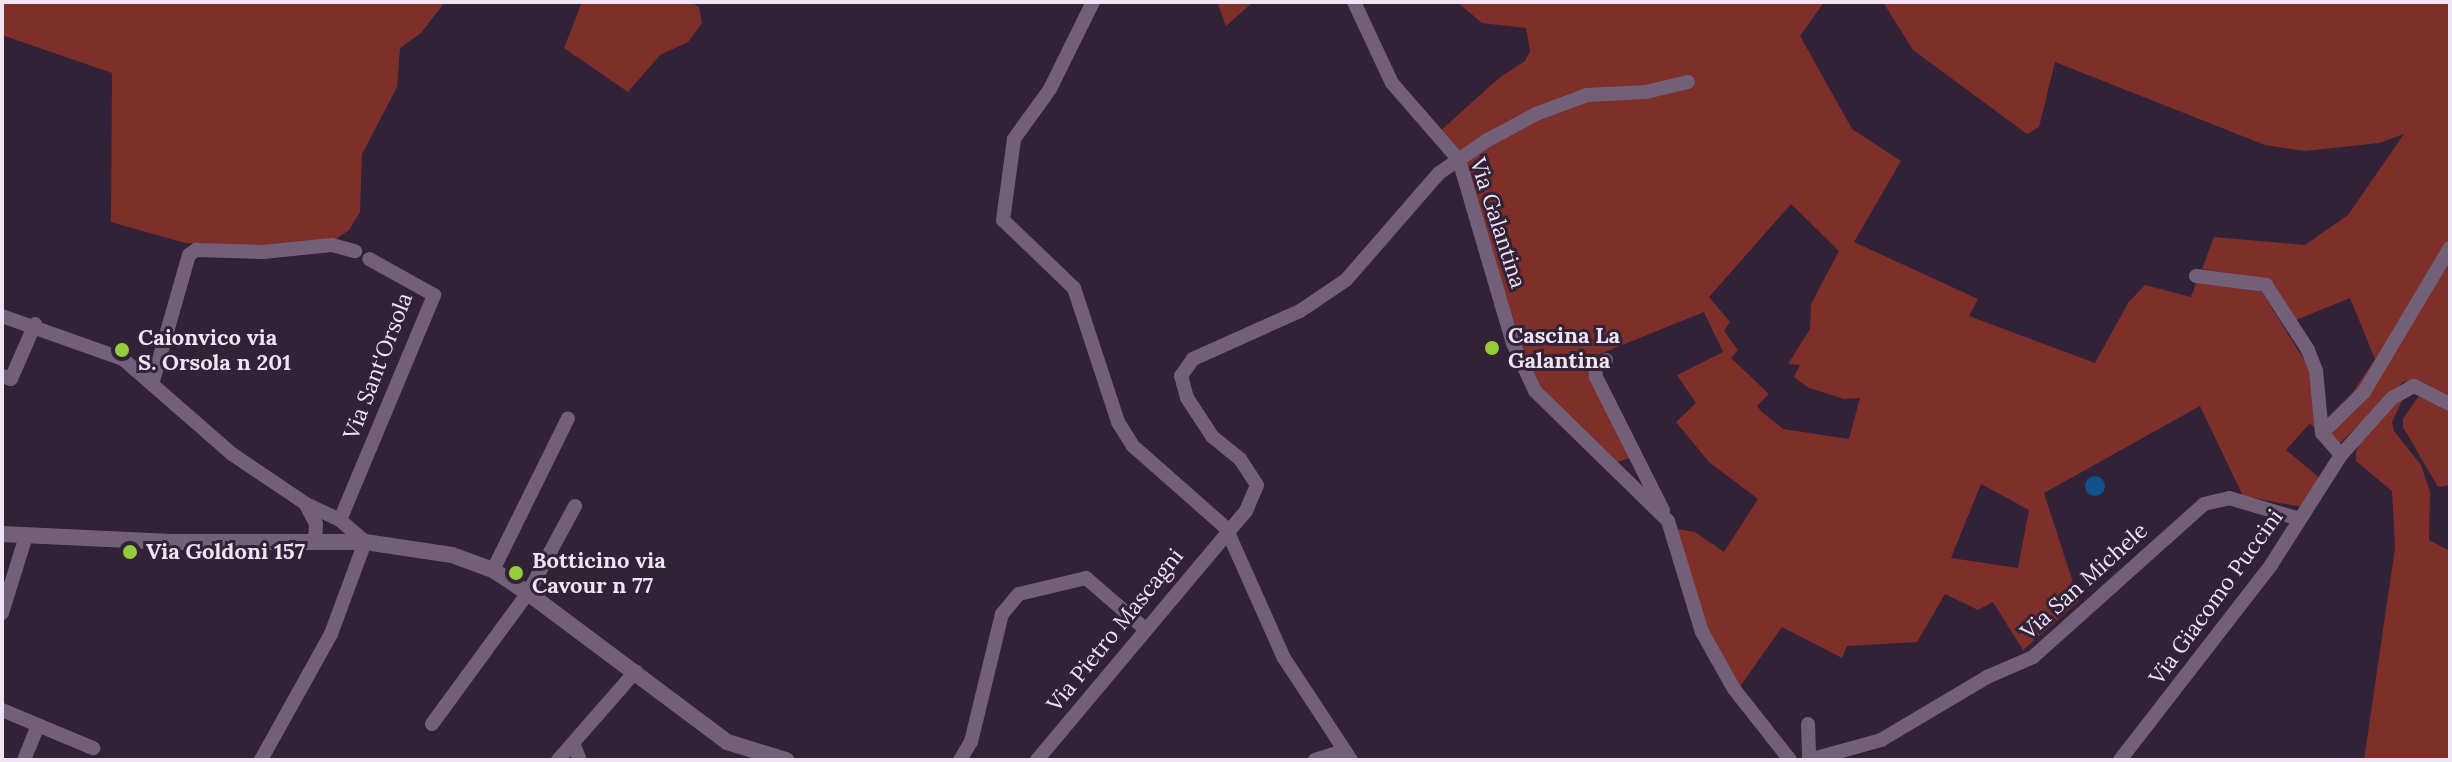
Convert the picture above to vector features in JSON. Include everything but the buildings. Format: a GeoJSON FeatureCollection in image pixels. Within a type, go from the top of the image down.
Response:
{"type":"FeatureCollection","features":[{"type":"Feature","properties":{"kind":"street"},"geometry":{"type":"LineString","coordinates":[[1093,2],[1050,89],[1014,139],[1003,220],[1074,288],[1107,398],[1133,446],[1226,528],[1284,658],[1347,756],[1315,760]]}},
{"type":"Feature","properties":{"kind":"street","name":"Via Galantina"},"geometry":{"type":"LineString","coordinates":[[1354,2],[1392,83],[1459,160],[1513,343],[1535,391],[1668,521]]}},
{"type":"Feature","properties":{"kind":"street"},"geometry":{"type":"LineString","coordinates":[[1459,160],[1536,114],[1587,95],[1646,92],[1688,82]]}},
{"type":"Feature","properties":{"kind":"street","name":"Via Pietro Mascagni"},"geometry":{"type":"LineString","coordinates":[[1037,760],[1226,528],[1246,511],[1257,485],[1240,459],[1212,436],[1187,398],[1181,376],[1193,359],[1290,317],[1346,280],[1439,173],[1459,160]]}},
{"type":"Feature","properties":{"kind":"street"},"geometry":{"type":"LineString","coordinates":[[153,381],[189,255],[196,250],[263,252],[332,245],[355,251]]}},
{"type":"Feature","properties":{"kind":"street"},"geometry":{"type":"LineString","coordinates":[[2322,433],[2364,392],[2450,248]]}},
{"type":"Feature","properties":{"kind":"street","name":"Via Sant'Orsola"},"geometry":{"type":"LineString","coordinates":[[340,520],[434,295],[369,259]]}},
{"type":"Feature","properties":{"kind":"street"},"geometry":{"type":"LineString","coordinates":[[2196,276],[2266,285],[2316,371],[2322,433],[2341,455]]}},
{"type":"Feature","properties":{"kind":"street"},"geometry":{"type":"LineString","coordinates":[[2,316],[94,345],[153,381],[232,454],[306,504],[340,520],[365,542]]}},
{"type":"Feature","properties":{"kind":"street"},"geometry":{"type":"LineString","coordinates":[[2,376],[11,379],[35,324]]}},
{"type":"Feature","properties":{"kind":"street","name":"Via Galantina"},"geometry":{"type":"LineString","coordinates":[[1606,360],[1595,366],[1596,377],[1668,521],[1702,632],[1734,689],[1790,760]]}},
{"type":"Feature","properties":{"kind":"street","name":"Via Giacomo Puccini"},"geometry":{"type":"LineString","coordinates":[[2120,760],[2271,565],[2341,455],[2401,390],[2414,386],[2450,404]]}},
{"type":"Feature","properties":{"kind":"street"},"geometry":{"type":"LineString","coordinates":[[493,570],[568,418]]}},
{"type":"Feature","properties":{"kind":"street","name":"Via San Michele"},"geometry":{"type":"LineString","coordinates":[[1808,724],[1809,760],[1881,740],[1987,677],[2033,657],[2204,504],[2229,498],[2300,519]]}},
{"type":"Feature","properties":{"kind":"street"},"geometry":{"type":"LineString","coordinates":[[306,504],[316,524],[315,541]]}},
{"type":"Feature","properties":{"kind":"street"},"geometry":{"type":"LineString","coordinates":[[432,724],[528,593],[575,506]]}},
{"type":"Feature","properties":{"kind":"street"},"geometry":{"type":"LineString","coordinates":[[2,534],[365,542],[430,550],[493,570],[636,671],[727,742],[786,760]]}},
{"type":"Feature","properties":{"kind":"street"},"geometry":{"type":"LineString","coordinates":[[2,613],[26,536]]}},
{"type":"Feature","properties":{"kind":"street"},"geometry":{"type":"LineString","coordinates":[[261,760],[331,634],[365,542]]}},
{"type":"Feature","properties":{"kind":"street"},"geometry":{"type":"LineString","coordinates":[[960,760],[971,742],[997,626],[1019,594],[1086,578],[1144,628]]}},
{"type":"Feature","properties":{"kind":"street"},"geometry":{"type":"LineString","coordinates":[[558,760],[636,671]]}},
{"type":"Feature","properties":{"kind":"street"},"geometry":{"type":"LineString","coordinates":[[2,710],[26,717],[37,728],[93,748]]}},
{"type":"Feature","properties":{"kind":"street"},"geometry":{"type":"LineString","coordinates":[[24,760],[37,728]]}},
{"type":"Feature","properties":{"kind":"street"},"geometry":{"type":"LineString","coordinates":[[573,743],[580,760]]}},
{"type":"Feature","properties":{"kind":"shaded area"},"geometry":{"type":"Polygon","coordinates":[[[2,2],[445,2],[421,33],[400,48],[397,87],[362,154],[360,212],[349,230],[333,241],[261,246],[185,243],[111,222],[112,73],[2,35],[2,2]]]}},
{"type":"Feature","properties":{"kind":"shaded area"},"geometry":{"type":"Polygon","coordinates":[[[582,2],[691,2],[699,7],[702,23],[688,42],[660,55],[628,92],[564,48],[582,2]]]}},
{"type":"Feature","properties":{"kind":"shaded area"},"geometry":{"type":"Polygon","coordinates":[[[1217,2],[1253,2],[1226,26],[1217,2]]]}},
{"type":"Feature","properties":{"kind":"shaded area"},"geometry":{"type":"Polygon","coordinates":[[[1457,2],[1824,2],[1800,36],[1852,129],[1901,161],[1854,242],[1978,299],[1969,316],[2095,363],[2128,303],[2145,285],[2191,297],[2197,281],[2262,292],[2311,371],[2318,432],[2310,423],[2286,450],[2321,479],[2302,507],[2243,496],[2200,406],[2044,493],[2079,601],[2023,650],[1993,602],[1978,610],[1945,594],[1917,642],[1847,646],[1842,658],[1782,627],[1739,688],[1706,628],[1677,529],[1695,532],[1724,552],[1758,499],[1709,462],[1676,422],[1696,403],[1677,375],[1723,352],[1704,312],[1590,358],[1588,372],[1635,456],[1612,464],[1541,388],[1519,338],[1466,166],[1438,133],[1499,78],[1525,61],[1530,51],[1526,28],[1482,23],[1457,2]],[[1791,204],[1709,297],[1730,322],[1724,331],[1738,350],[1731,358],[1769,394],[1757,406],[1762,412],[1783,429],[1849,439],[1860,398],[1844,399],[1809,388],[1794,377],[1800,365],[1788,364],[1810,329],[1811,304],[1839,251],[1791,204]],[[1981,484],[1951,558],[2018,568],[2029,510],[1981,484]]]}},
{"type":"Feature","properties":{"kind":"shaded area"},"geometry":{"type":"Polygon","coordinates":[[[1883,2],[2450,2],[2450,485],[2438,487],[2403,427],[2403,419],[2418,397],[2434,399],[2417,380],[2403,382],[2337,446],[2326,433],[2375,359],[2350,298],[2296,320],[2270,280],[2202,269],[2214,237],[2305,245],[2348,215],[2404,134],[2379,143],[2305,151],[2265,145],[2055,62],[2039,127],[2027,134],[1913,50],[1883,2]]]}},
{"type":"Feature","properties":{"kind":"shaded area"},"geometry":{"type":"Polygon","coordinates":[[[2405,394],[2392,422],[2394,431],[2421,465],[2430,492],[2429,540],[2450,551],[2450,760],[2364,760],[2395,548],[2392,491],[2356,461],[2356,452],[2361,439],[2405,394]]]}},
{"type":"Feature","properties":{"kind":"water"},"geometry":{"type":"Polygon","coordinates":[[[2095,476],[2102,479],[2105,486],[2102,493],[2095,496],[2088,493],[2085,486],[2088,479],[2095,476]]]}},
{"type":"Feature","properties":{"kind":"place","name":"Cascina La Galantina"},"geometry":{"type":"Point","coordinates":[1492,348]}},
{"type":"Feature","properties":{"kind":"place","name":"Caionvico via S. Orsola n 201"},"geometry":{"type":"Point","coordinates":[122,350]}},
{"type":"Feature","properties":{"kind":"place","name":"Via Goldoni 157"},"geometry":{"type":"Point","coordinates":[130,552]}},
{"type":"Feature","properties":{"kind":"place","name":"Botticino via Cavour n 77"},"geometry":{"type":"Point","coordinates":[516,573]}}]}
